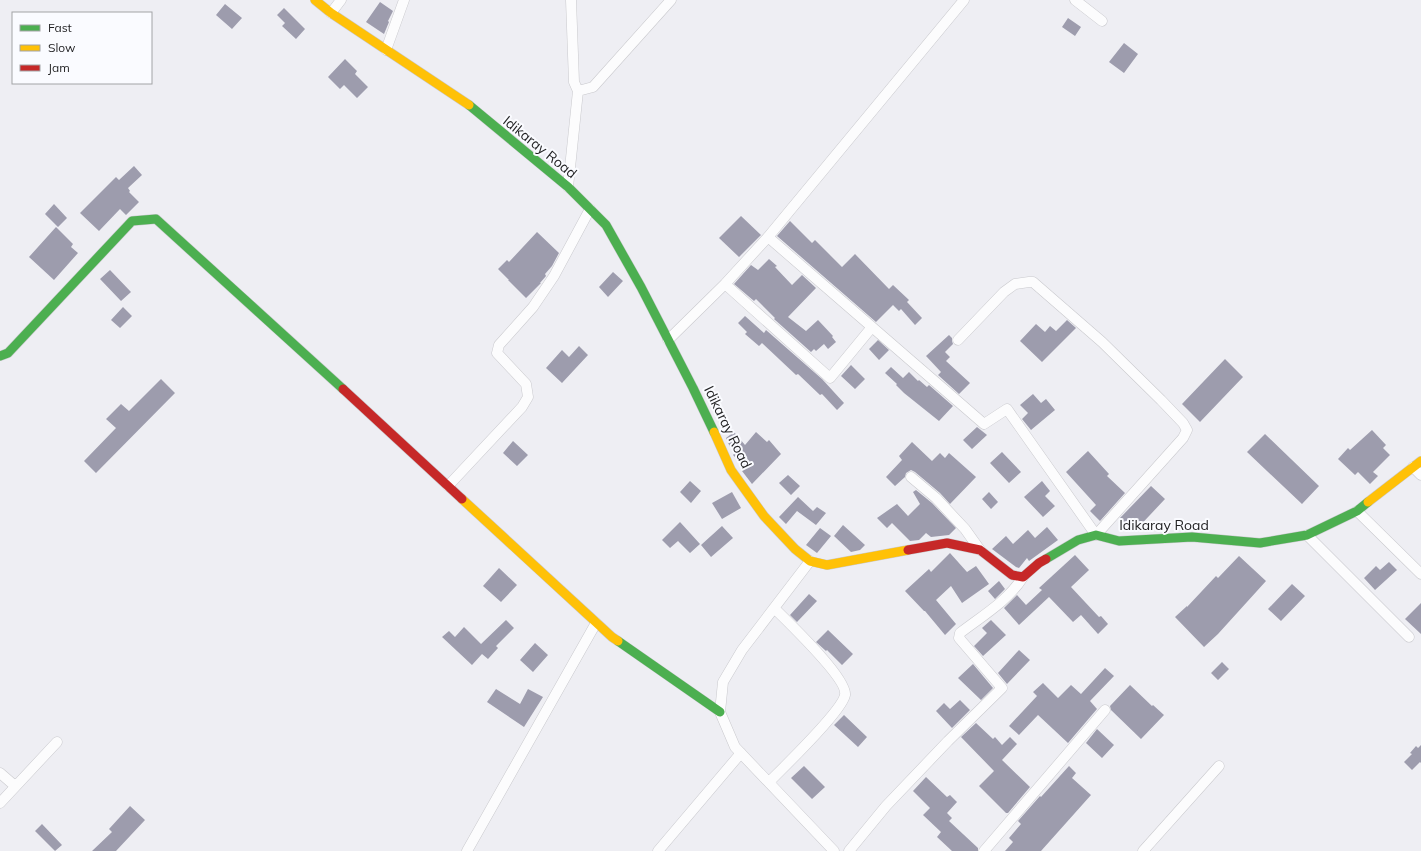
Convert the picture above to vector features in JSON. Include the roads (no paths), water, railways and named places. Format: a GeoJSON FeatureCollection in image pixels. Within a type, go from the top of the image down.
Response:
{"type":"FeatureCollection","features":[{"type":"Feature","properties":{"kind":"street","name":"Idikaray Road"},"geometry":{"type":"LineString","coordinates":[[314,0],[466,104],[568,187],[606,225],[641,287],[693,388],[731,470],[764,516],[795,549],[810,562]]}},
{"type":"Feature","properties":{"kind":"street"},"geometry":{"type":"LineString","coordinates":[[331,13],[341,0]]}},
{"type":"Feature","properties":{"kind":"street"},"geometry":{"type":"LineString","coordinates":[[386,50],[404,0]]}},
{"type":"Feature","properties":{"kind":"street"},"geometry":{"type":"LineString","coordinates":[[568,187],[578,91],[574,82],[571,0]]}},
{"type":"Feature","properties":{"kind":"street"},"geometry":{"type":"LineString","coordinates":[[578,91],[593,87],[671,0]]}},
{"type":"Feature","properties":{"kind":"street"},"geometry":{"type":"LineString","coordinates":[[668,340],[768,237],[964,0]]}},
{"type":"Feature","properties":{"kind":"street"},"geometry":{"type":"LineString","coordinates":[[1075,0],[1102,21]]}},
{"type":"Feature","properties":{"kind":"street"},"geometry":{"type":"LineString","coordinates":[[448,486],[522,407],[528,398],[526,384],[497,353],[499,345],[533,307],[554,276],[590,209]]}},
{"type":"Feature","properties":{"kind":"street"},"geometry":{"type":"LineString","coordinates":[[0,356],[8,353],[132,221],[156,219],[612,637],[720,712]]}},
{"type":"Feature","properties":{"kind":"street"},"geometry":{"type":"LineString","coordinates":[[768,237],[984,424],[1007,409],[1096,535]]}},
{"type":"Feature","properties":{"kind":"street"},"geometry":{"type":"LineString","coordinates":[[849,851],[886,806],[948,741],[1002,688],[959,638],[960,633],[1007,598],[1017,587],[1023,577],[1039,563],[1078,540],[1096,535],[1183,438],[1187,430],[1183,424],[1102,342],[1033,282],[1015,284],[1004,292],[958,340]]}},
{"type":"Feature","properties":{"kind":"street"},"geometry":{"type":"LineString","coordinates":[[724,284],[830,378],[872,327]]}},
{"type":"Feature","properties":{"kind":"street","name":"Idikaray Road"},"geometry":{"type":"LineString","coordinates":[[1096,535],[1119,541],[1192,537],[1260,543],[1306,535],[1357,511],[1417,464]]}},
{"type":"Feature","properties":{"kind":"street"},"geometry":{"type":"LineString","coordinates":[[1417,464],[1421,475]]}},
{"type":"Feature","properties":{"kind":"street"},"geometry":{"type":"LineString","coordinates":[[910,478],[936,498],[965,529],[980,550],[1012,575],[1023,577]]}},
{"type":"Feature","properties":{"kind":"street"},"geometry":{"type":"LineString","coordinates":[[1357,511],[1421,574]]}},
{"type":"Feature","properties":{"kind":"street"},"geometry":{"type":"LineString","coordinates":[[1306,535],[1409,637]]}},
{"type":"Feature","properties":{"kind":"street"},"geometry":{"type":"LineString","coordinates":[[834,851],[735,747],[720,712],[723,682],[742,650],[810,562],[827,565],[947,543],[980,550]]}},
{"type":"Feature","properties":{"kind":"street"},"geometry":{"type":"LineString","coordinates":[[768,782],[812,738],[840,706],[845,694],[844,685],[834,672],[774,608]]}},
{"type":"Feature","properties":{"kind":"street"},"geometry":{"type":"LineString","coordinates":[[467,851],[596,623]]}},
{"type":"Feature","properties":{"kind":"street"},"geometry":{"type":"LineString","coordinates":[[984,851],[1106,710]]}},
{"type":"Feature","properties":{"kind":"street"},"geometry":{"type":"LineString","coordinates":[[0,803],[56,742]]}},
{"type":"Feature","properties":{"kind":"street"},"geometry":{"type":"LineString","coordinates":[[658,851],[741,753]]}},
{"type":"Feature","properties":{"kind":"street"},"geometry":{"type":"LineString","coordinates":[[1143,851],[1219,766]]}},
{"type":"Feature","properties":{"kind":"street"},"geometry":{"type":"LineString","coordinates":[[0,773],[14,786]]}}]}
